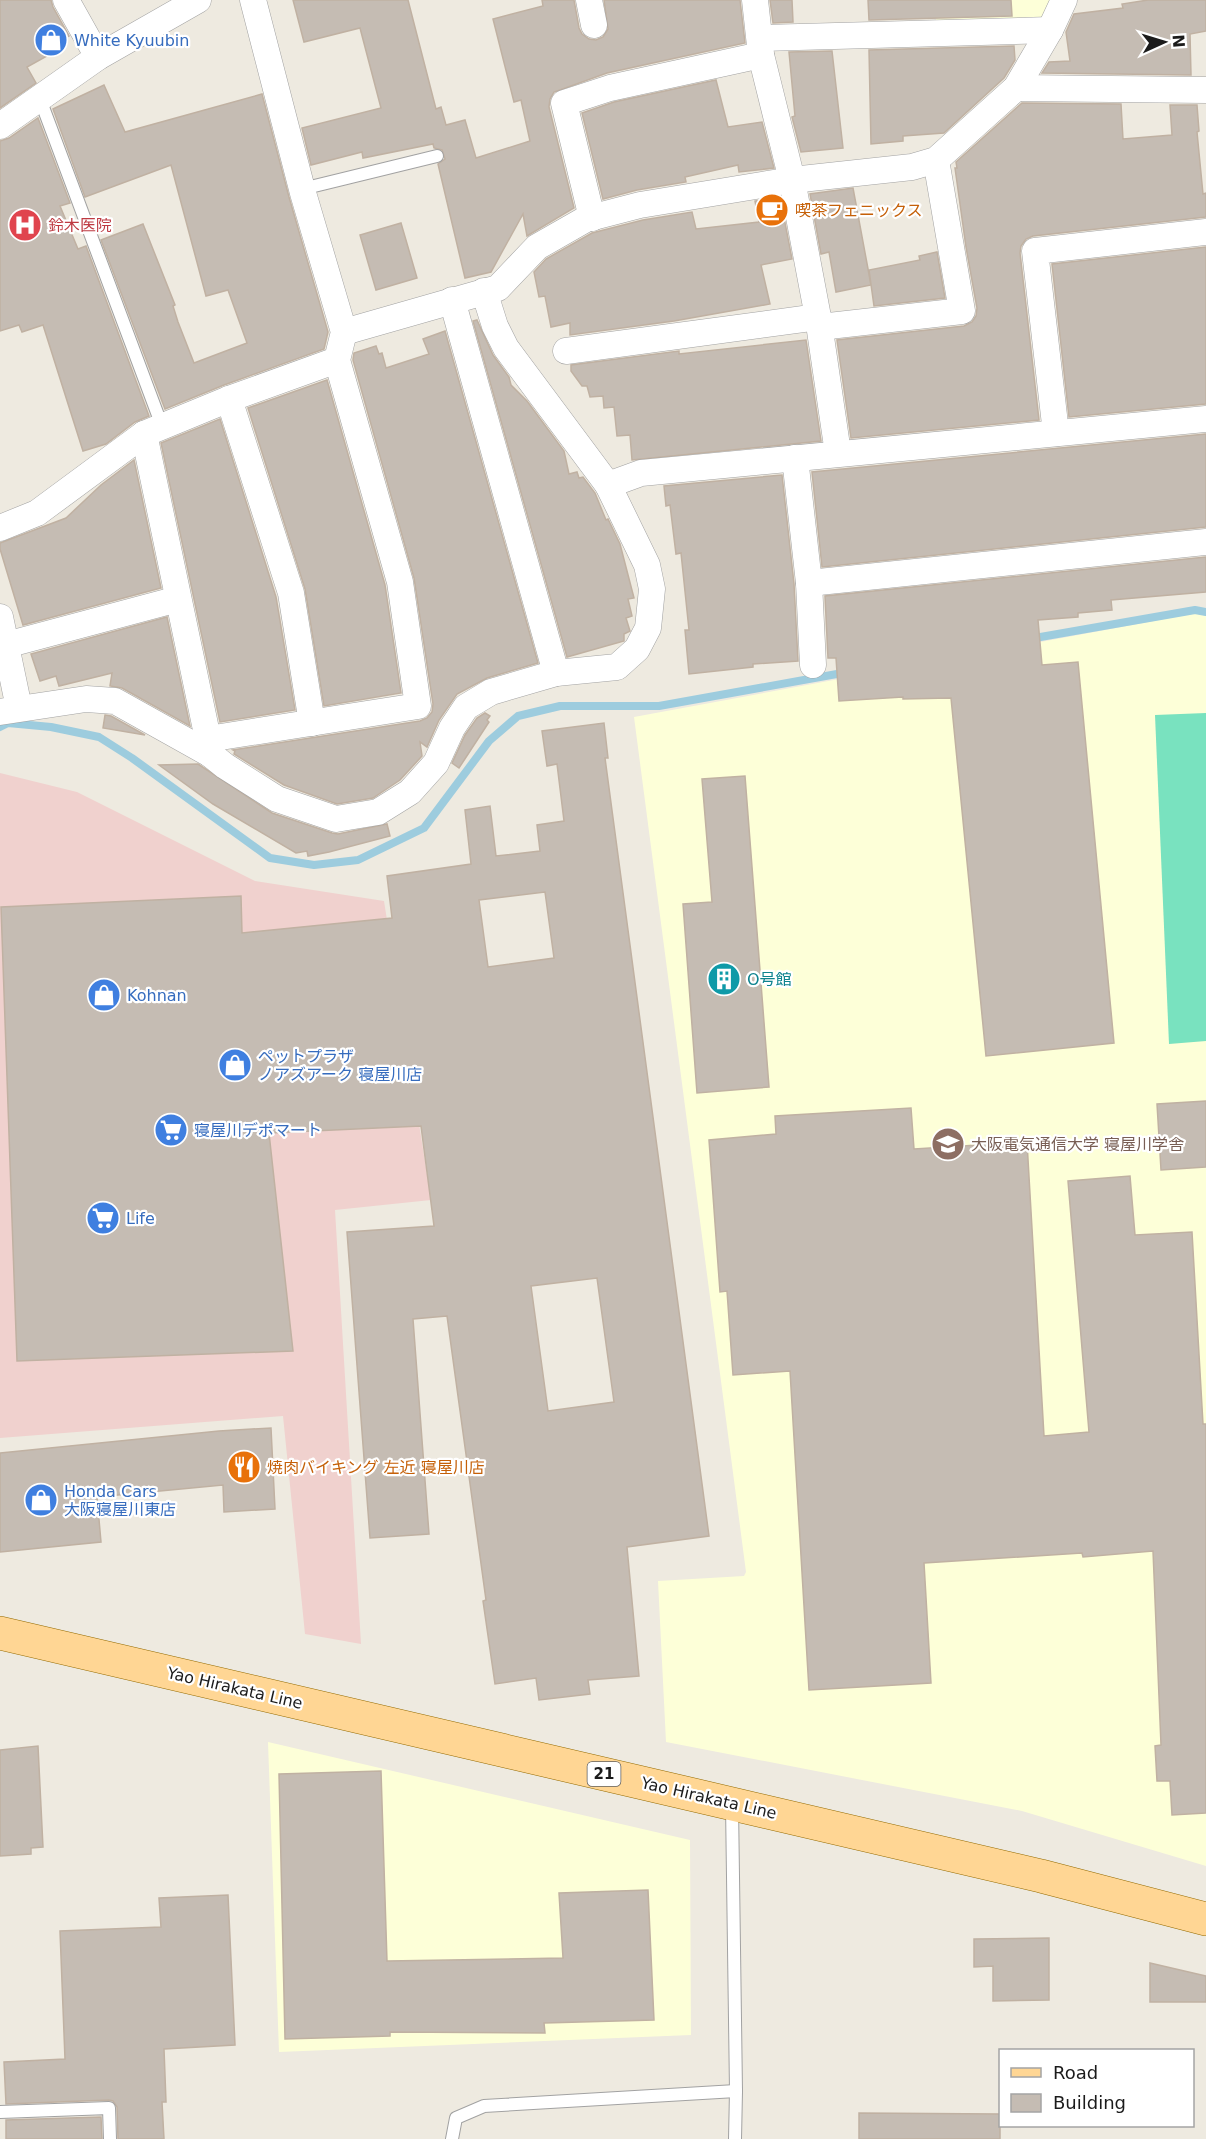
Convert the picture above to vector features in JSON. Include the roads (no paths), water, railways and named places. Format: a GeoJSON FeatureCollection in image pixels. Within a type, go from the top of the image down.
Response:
{"type":"FeatureCollection","features":[{"type":"Feature","properties":{"kind":"main road","name":"Yao Hirakata Line"},"geometry":{"type":"LineString","coordinates":[[0,1632],[1041,1876],[1206,1919]]}},
{"type":"Feature","properties":{"kind":"street"},"geometry":{"type":"LineString","coordinates":[[66,0],[98,57]]}},
{"type":"Feature","properties":{"kind":"street"},"geometry":{"type":"LineString","coordinates":[[0,126],[98,57],[198,0]]}},
{"type":"Feature","properties":{"kind":"street"},"geometry":{"type":"LineString","coordinates":[[209,747],[312,723],[418,706],[400,582],[337,360],[344,332],[302,189],[253,0]]}},
{"type":"Feature","properties":{"kind":"street"},"geometry":{"type":"LineString","coordinates":[[589,0],[594,25]]}},
{"type":"Feature","properties":{"kind":"street"},"geometry":{"type":"LineString","coordinates":[[755,0],[760,47],[792,180],[819,322],[838,453]]}},
{"type":"Feature","properties":{"kind":"street"},"geometry":{"type":"LineString","coordinates":[[344,332],[498,288],[537,247],[586,219],[640,205],[792,180],[912,167],[936,160],[1016,88],[1050,30],[1064,0]]}},
{"type":"Feature","properties":{"kind":"street"},"geometry":{"type":"LineString","coordinates":[[592,218],[564,103],[760,47],[1050,30]]}},
{"type":"Feature","properties":{"kind":"street"},"geometry":{"type":"LineString","coordinates":[[1016,88],[1206,90]]}},
{"type":"Feature","properties":{"kind":"street"},"geometry":{"type":"LineString","coordinates":[[566,351],[819,322],[962,311],[936,160]]}},
{"type":"Feature","properties":{"kind":"street"},"geometry":{"type":"LineString","coordinates":[[1056,433],[1035,251],[1206,232]]}},
{"type":"Feature","properties":{"kind":"street"},"geometry":{"type":"LineString","coordinates":[[0,617],[6,645],[10,710],[86,699],[115,701],[209,747],[225,766],[277,799],[336,819],[378,812],[410,792],[436,763],[452,728],[466,707],[490,692],[556,673],[617,667],[637,649],[648,628],[652,590],[647,565],[608,485],[506,348],[495,327],[484,291]]}},
{"type":"Feature","properties":{"kind":"street"},"geometry":{"type":"LineString","coordinates":[[452,300],[556,673]]}},
{"type":"Feature","properties":{"kind":"street"},"geometry":{"type":"LineString","coordinates":[[0,528],[38,513],[153,430],[229,399],[337,360]]}},
{"type":"Feature","properties":{"kind":"street"},"geometry":{"type":"LineString","coordinates":[[229,399],[291,594],[312,723]]}},
{"type":"Feature","properties":{"kind":"street"},"geometry":{"type":"LineString","coordinates":[[608,485],[640,473],[1206,419]]}},
{"type":"Feature","properties":{"kind":"street"},"geometry":{"type":"LineString","coordinates":[[153,430],[178,599],[209,747]]}},
{"type":"Feature","properties":{"kind":"street"},"geometry":{"type":"LineString","coordinates":[[795,458],[809,583],[813,665]]}},
{"type":"Feature","properties":{"kind":"street"},"geometry":{"type":"LineString","coordinates":[[809,583],[1206,542]]}},
{"type":"Feature","properties":{"kind":"street"},"geometry":{"type":"LineString","coordinates":[[6,645],[178,599]]}},
{"type":"Feature","properties":{"kind":"lane"},"geometry":{"type":"LineString","coordinates":[[39,99],[153,430]]}},
{"type":"Feature","properties":{"kind":"lane"},"geometry":{"type":"LineString","coordinates":[[302,189],[437,156]]}},
{"type":"Feature","properties":{"kind":"lane"},"geometry":{"type":"LineString","coordinates":[[732,1804],[735,2139]]}},
{"type":"Feature","properties":{"kind":"lane"},"geometry":{"type":"LineString","coordinates":[[452,2139],[456,2118],[484,2106],[736,2091]]}},
{"type":"Feature","properties":{"kind":"lane"},"geometry":{"type":"LineString","coordinates":[[0,2112],[109,2109],[110,2139]]}},
{"type":"Feature","properties":{"kind":"waterway"},"geometry":{"type":"LineString","coordinates":[[1029,639],[1195,610],[1206,612]]}},
{"type":"Feature","properties":{"kind":"waterway"},"geometry":{"type":"LineString","coordinates":[[0,727],[8,723],[51,727],[99,737],[132,758],[270,858],[314,865],[358,860],[424,828],[489,741],[518,716],[560,706],[659,706],[848,672]]}},
{"type":"Feature","properties":{"kind":"place","name":"White Kyuubin"},"geometry":{"type":"Point","coordinates":[51,40]}},
{"type":"Feature","properties":{"kind":"place","name":"喫茶フェニックス"},"geometry":{"type":"Point","coordinates":[772,210]}},
{"type":"Feature","properties":{"kind":"place","name":"鈴木医院"},"geometry":{"type":"Point","coordinates":[25,225]}},
{"type":"Feature","properties":{"kind":"place","name":"O号館"},"geometry":{"type":"Point","coordinates":[724,979]}},
{"type":"Feature","properties":{"kind":"place","name":"Kohnan"},"geometry":{"type":"Point","coordinates":[104,995]}},
{"type":"Feature","properties":{"kind":"place","name":"ペットプラザ ノアズアーク 寝屋川店"},"geometry":{"type":"Point","coordinates":[235,1065]}},
{"type":"Feature","properties":{"kind":"place","name":"寝屋川デポマート"},"geometry":{"type":"Point","coordinates":[171,1130]}},
{"type":"Feature","properties":{"kind":"place","name":"大阪電気通信大学 寝屋川学舎"},"geometry":{"type":"Point","coordinates":[948,1144]}},
{"type":"Feature","properties":{"kind":"place","name":"Life"},"geometry":{"type":"Point","coordinates":[103,1218]}},
{"type":"Feature","properties":{"kind":"place","name":"焼肉バイキング 左近 寝屋川店"},"geometry":{"type":"Point","coordinates":[244,1467]}},
{"type":"Feature","properties":{"kind":"place","name":"Honda Cars 大阪寝屋川東店"},"geometry":{"type":"Point","coordinates":[41,1500]}}]}
